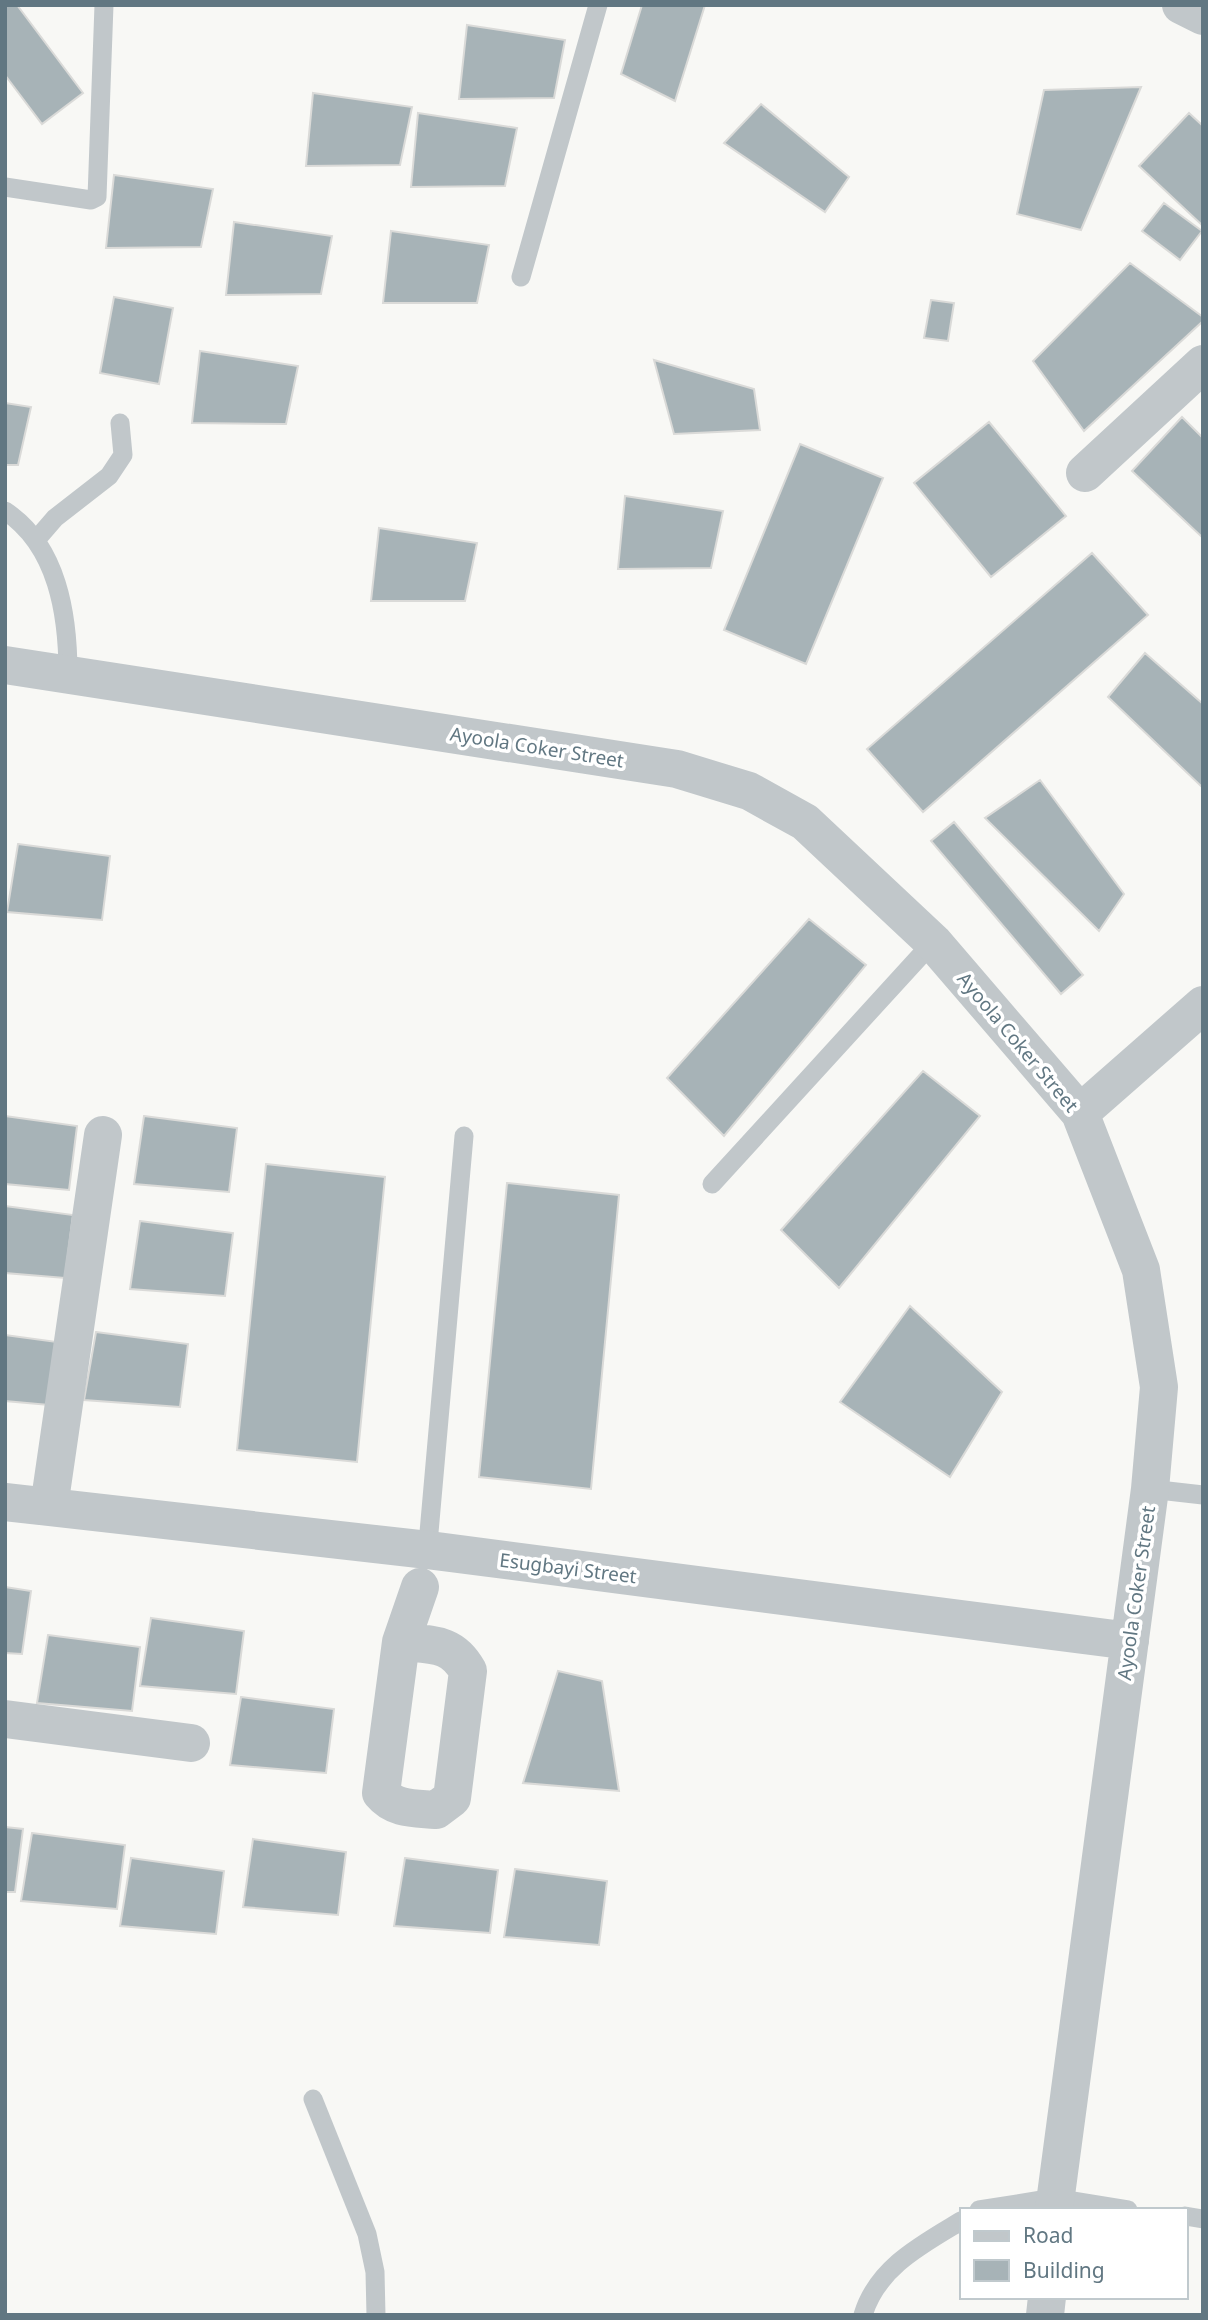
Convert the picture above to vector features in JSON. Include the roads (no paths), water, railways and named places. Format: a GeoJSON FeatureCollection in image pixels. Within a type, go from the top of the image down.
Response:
{"type":"FeatureCollection","features":[{"type":"Feature","properties":{"kind":"street"},"geometry":{"type":"LineString","coordinates":[[1181,5],[1203,16]]}},
{"type":"Feature","properties":{"kind":"street"},"geometry":{"type":"LineString","coordinates":[[1086,473],[1203,364]]}},
{"type":"Feature","properties":{"kind":"street","name":"Ayoola Coker Street"},"geometry":{"type":"LineString","coordinates":[[5,665],[677,769],[748,791],[805,822],[933,942],[1080,1112],[1141,1270],[1158,1387],[1150,1489],[1054,2204]]}},
{"type":"Feature","properties":{"kind":"street"},"geometry":{"type":"LineString","coordinates":[[1080,1112],[1203,1006]]}},
{"type":"Feature","properties":{"kind":"street"},"geometry":{"type":"LineString","coordinates":[[49,1507],[103,1135]]}},
{"type":"Feature","properties":{"kind":"street","name":"Esugbayi Street"},"geometry":{"type":"LineString","coordinates":[[5,1502],[428,1549],[1130,1641]]}},
{"type":"Feature","properties":{"kind":"street"},"geometry":{"type":"LineString","coordinates":[[401,1642],[420,1587]]}},
{"type":"Feature","properties":{"kind":"street"},"geometry":{"type":"LineString","coordinates":[[5,1719],[191,1743]]}},
{"type":"Feature","properties":{"kind":"lane"},"geometry":{"type":"LineString","coordinates":[[5,187],[91,200],[97,197],[104,5]]}},
{"type":"Feature","properties":{"kind":"lane"},"geometry":{"type":"LineString","coordinates":[[521,277],[598,5]]}},
{"type":"Feature","properties":{"kind":"lane"},"geometry":{"type":"LineString","coordinates":[[36,540],[55,518],[109,476],[123,455],[120,423]]}},
{"type":"Feature","properties":{"kind":"lane"},"geometry":{"type":"LineString","coordinates":[[5,510],[36,540],[62,597],[68,633],[68,674]]}},
{"type":"Feature","properties":{"kind":"lane"},"geometry":{"type":"LineString","coordinates":[[712,1184],[933,942]]}},
{"type":"Feature","properties":{"kind":"lane"},"geometry":{"type":"LineString","coordinates":[[420,1587],[428,1549],[464,1136]]}},
{"type":"Feature","properties":{"kind":"lane"},"geometry":{"type":"LineString","coordinates":[[1150,1489],[1203,1495]]}},
{"type":"Feature","properties":{"kind":"lane"},"geometry":{"type":"LineString","coordinates":[[313,2099],[367,2234],[375,2272],[376,2315]]}},
{"type":"Feature","properties":{"kind":"lane"},"geometry":{"type":"LineString","coordinates":[[1004,2208],[1054,2204],[1103,2208]]}},
{"type":"Feature","properties":{"kind":"lane"},"geometry":{"type":"LineString","coordinates":[[863,2315],[870,2294],[895,2264],[960,2222]]}}]}
